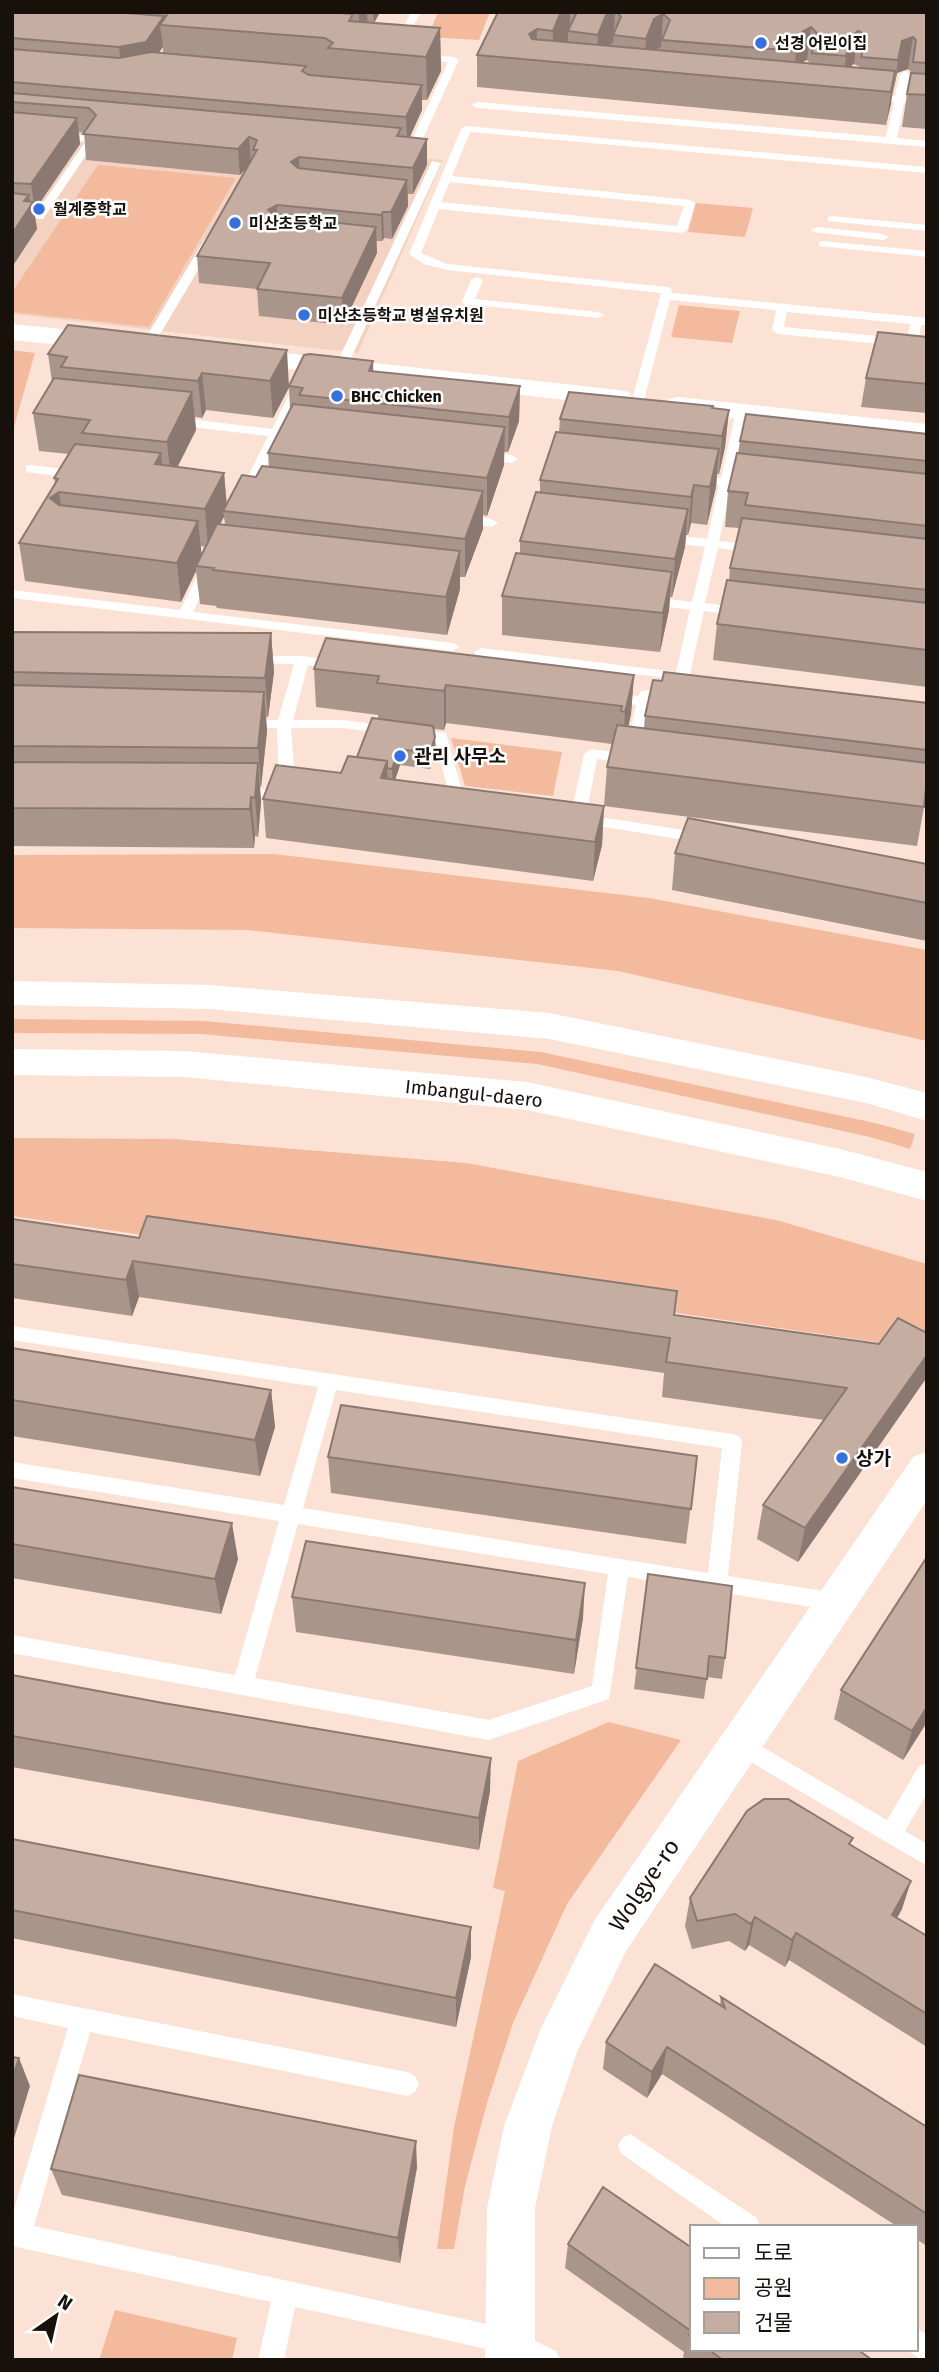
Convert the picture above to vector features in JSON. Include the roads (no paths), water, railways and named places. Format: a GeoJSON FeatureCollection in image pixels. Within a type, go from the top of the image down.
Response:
{"type":"FeatureCollection","features":[{"type":"Feature","properties":{"kind":"main road"},"geometry":{"type":"LineString","coordinates":[[12,332],[175,349]]}},
{"type":"Feature","properties":{"kind":"main road"},"geometry":{"type":"LineString","coordinates":[[217,354],[927,432]]}},
{"type":"Feature","properties":{"kind":"main road"},"geometry":{"type":"LineString","coordinates":[[12,993],[210,996],[549,1026],[866,1090],[927,1107]]}},
{"type":"Feature","properties":{"kind":"main road","name":"Imbangul-daero"},"geometry":{"type":"LineString","coordinates":[[12,1062],[184,1064],[527,1096],[840,1163],[927,1187]]}},
{"type":"Feature","properties":{"kind":"street","name":"Wolgye-ro"},"geometry":{"type":"LineString","coordinates":[[522,2354],[511,2208],[528,2126],[557,2044],[610,1936],[927,1468]]}},
{"type":"Feature","properties":{"kind":"lane"},"geometry":{"type":"LineString","coordinates":[[379,29],[406,31],[415,12]]}},
{"type":"Feature","properties":{"kind":"lane"},"geometry":{"type":"LineString","coordinates":[[386,146],[414,149],[454,60],[412,56]]}},
{"type":"Feature","properties":{"kind":"lane"},"geometry":{"type":"LineString","coordinates":[[891,141],[905,74]]}},
{"type":"Feature","properties":{"kind":"lane"},"geometry":{"type":"LineString","coordinates":[[861,96],[927,102]]}},
{"type":"Feature","properties":{"kind":"lane"},"geometry":{"type":"LineString","coordinates":[[419,104],[433,106]]}},
{"type":"Feature","properties":{"kind":"lane"},"geometry":{"type":"LineString","coordinates":[[477,105],[927,144]]}},
{"type":"Feature","properties":{"kind":"lane"},"geometry":{"type":"LineString","coordinates":[[569,290],[436,265],[415,254],[466,129],[927,170]]}},
{"type":"Feature","properties":{"kind":"lane"},"geometry":{"type":"LineString","coordinates":[[12,132],[92,139],[40,217],[12,214]]}},
{"type":"Feature","properties":{"kind":"lane"},"geometry":{"type":"LineString","coordinates":[[341,367],[436,163]]}},
{"type":"Feature","properties":{"kind":"lane"},"geometry":{"type":"LineString","coordinates":[[434,205],[681,230],[690,203],[445,178]]}},
{"type":"Feature","properties":{"kind":"lane"},"geometry":{"type":"LineString","coordinates":[[405,200],[418,201]]}},
{"type":"Feature","properties":{"kind":"lane"},"geometry":{"type":"LineString","coordinates":[[832,219],[927,228]]}},
{"type":"Feature","properties":{"kind":"lane"},"geometry":{"type":"LineString","coordinates":[[882,243],[885,224]]}},
{"type":"Feature","properties":{"kind":"lane"},"geometry":{"type":"LineString","coordinates":[[147,346],[218,226]]}},
{"type":"Feature","properties":{"kind":"lane"},"geometry":{"type":"LineString","coordinates":[[817,230],[927,254]]}},
{"type":"Feature","properties":{"kind":"lane"},"geometry":{"type":"LineString","coordinates":[[823,244],[882,243]]}},
{"type":"Feature","properties":{"kind":"lane"},"geometry":{"type":"LineString","coordinates":[[383,248],[396,249]]}},
{"type":"Feature","properties":{"kind":"lane"},"geometry":{"type":"LineString","coordinates":[[479,275],[667,290],[638,400]]}},
{"type":"Feature","properties":{"kind":"lane"},"geometry":{"type":"LineString","coordinates":[[479,275],[468,302],[598,315]]}},
{"type":"Feature","properties":{"kind":"lane"},"geometry":{"type":"LineString","coordinates":[[665,296],[782,307],[921,322],[912,343],[778,330],[782,307]]}},
{"type":"Feature","properties":{"kind":"lane"},"geometry":{"type":"LineString","coordinates":[[244,497],[310,364]]}},
{"type":"Feature","properties":{"kind":"lane"},"geometry":{"type":"LineString","coordinates":[[481,652],[689,678],[698,607],[742,411]]}},
{"type":"Feature","properties":{"kind":"lane"},"geometry":{"type":"LineString","coordinates":[[165,420],[317,438]]}},
{"type":"Feature","properties":{"kind":"lane"},"geometry":{"type":"LineString","coordinates":[[470,455],[512,459]]}},
{"type":"Feature","properties":{"kind":"lane"},"geometry":{"type":"LineString","coordinates":[[30,469],[97,477]]}},
{"type":"Feature","properties":{"kind":"lane"},"geometry":{"type":"LineString","coordinates":[[684,477],[766,486]]}},
{"type":"Feature","properties":{"kind":"lane"},"geometry":{"type":"LineString","coordinates":[[450,518],[491,523]]}},
{"type":"Feature","properties":{"kind":"lane"},"geometry":{"type":"LineString","coordinates":[[646,536],[766,550]]}},
{"type":"Feature","properties":{"kind":"lane"},"geometry":{"type":"LineString","coordinates":[[184,615],[215,554],[201,553]]}},
{"type":"Feature","properties":{"kind":"lane"},"geometry":{"type":"LineString","coordinates":[[12,594],[453,648]]}},
{"type":"Feature","properties":{"kind":"lane"},"geometry":{"type":"LineString","coordinates":[[629,598],[752,613]]}},
{"type":"Feature","properties":{"kind":"lane"},"geometry":{"type":"LineString","coordinates":[[233,660],[302,660],[358,667]]}},
{"type":"Feature","properties":{"kind":"lane"},"geometry":{"type":"LineString","coordinates":[[218,794],[286,794],[294,780],[284,725],[302,660]]}},
{"type":"Feature","properties":{"kind":"lane"},"geometry":{"type":"LineString","coordinates":[[659,695],[646,694],[637,760],[591,754],[571,818],[716,840]]}},
{"type":"Feature","properties":{"kind":"lane"},"geometry":{"type":"LineString","coordinates":[[590,695],[644,701]]}},
{"type":"Feature","properties":{"kind":"lane"},"geometry":{"type":"LineString","coordinates":[[230,723],[343,724],[441,736],[458,802]]}},
{"type":"Feature","properties":{"kind":"lane"},"geometry":{"type":"LineString","coordinates":[[12,1333],[732,1442],[717,1583]]}},
{"type":"Feature","properties":{"kind":"lane"},"geometry":{"type":"LineString","coordinates":[[242,1686],[329,1381]]}},
{"type":"Feature","properties":{"kind":"lane"},"geometry":{"type":"LineString","coordinates":[[12,1470],[836,1602]]}},
{"type":"Feature","properties":{"kind":"lane"},"geometry":{"type":"LineString","coordinates":[[12,1644],[489,1730],[602,1692],[619,1567]]}},
{"type":"Feature","properties":{"kind":"lane"},"geometry":{"type":"LineString","coordinates":[[740,1744],[927,1856]]}},
{"type":"Feature","properties":{"kind":"lane"},"geometry":{"type":"LineString","coordinates":[[891,1834],[927,1773]]}},
{"type":"Feature","properties":{"kind":"lane"},"geometry":{"type":"LineString","coordinates":[[12,2005],[407,2084]]}},
{"type":"Feature","properties":{"kind":"lane"},"geometry":{"type":"LineString","coordinates":[[82,2019],[16,2235],[286,2292],[522,2354]]}},
{"type":"Feature","properties":{"kind":"lane"},"geometry":{"type":"LineString","coordinates":[[630,2146],[745,2225]]}},
{"type":"Feature","properties":{"kind":"lane"},"geometry":{"type":"LineString","coordinates":[[271,2360],[286,2292]]}},
{"type":"Feature","properties":{"kind":"place","name":"선경 어린이집"},"geometry":{"type":"Point","coordinates":[761,43]}},
{"type":"Feature","properties":{"kind":"place","name":"월계중학교"},"geometry":{"type":"Point","coordinates":[39,209]}},
{"type":"Feature","properties":{"kind":"place","name":"미산초등학교"},"geometry":{"type":"Point","coordinates":[235,223]}},
{"type":"Feature","properties":{"kind":"place","name":"미산초등학교 병설유치원"},"geometry":{"type":"Point","coordinates":[304,315]}},
{"type":"Feature","properties":{"kind":"place","name":"BHC Chicken"},"geometry":{"type":"Point","coordinates":[337,396]}},
{"type":"Feature","properties":{"kind":"place","name":"관리 사무소"},"geometry":{"type":"Point","coordinates":[400,756]}},
{"type":"Feature","properties":{"kind":"place","name":"상가"},"geometry":{"type":"Point","coordinates":[842,1458]}}]}
